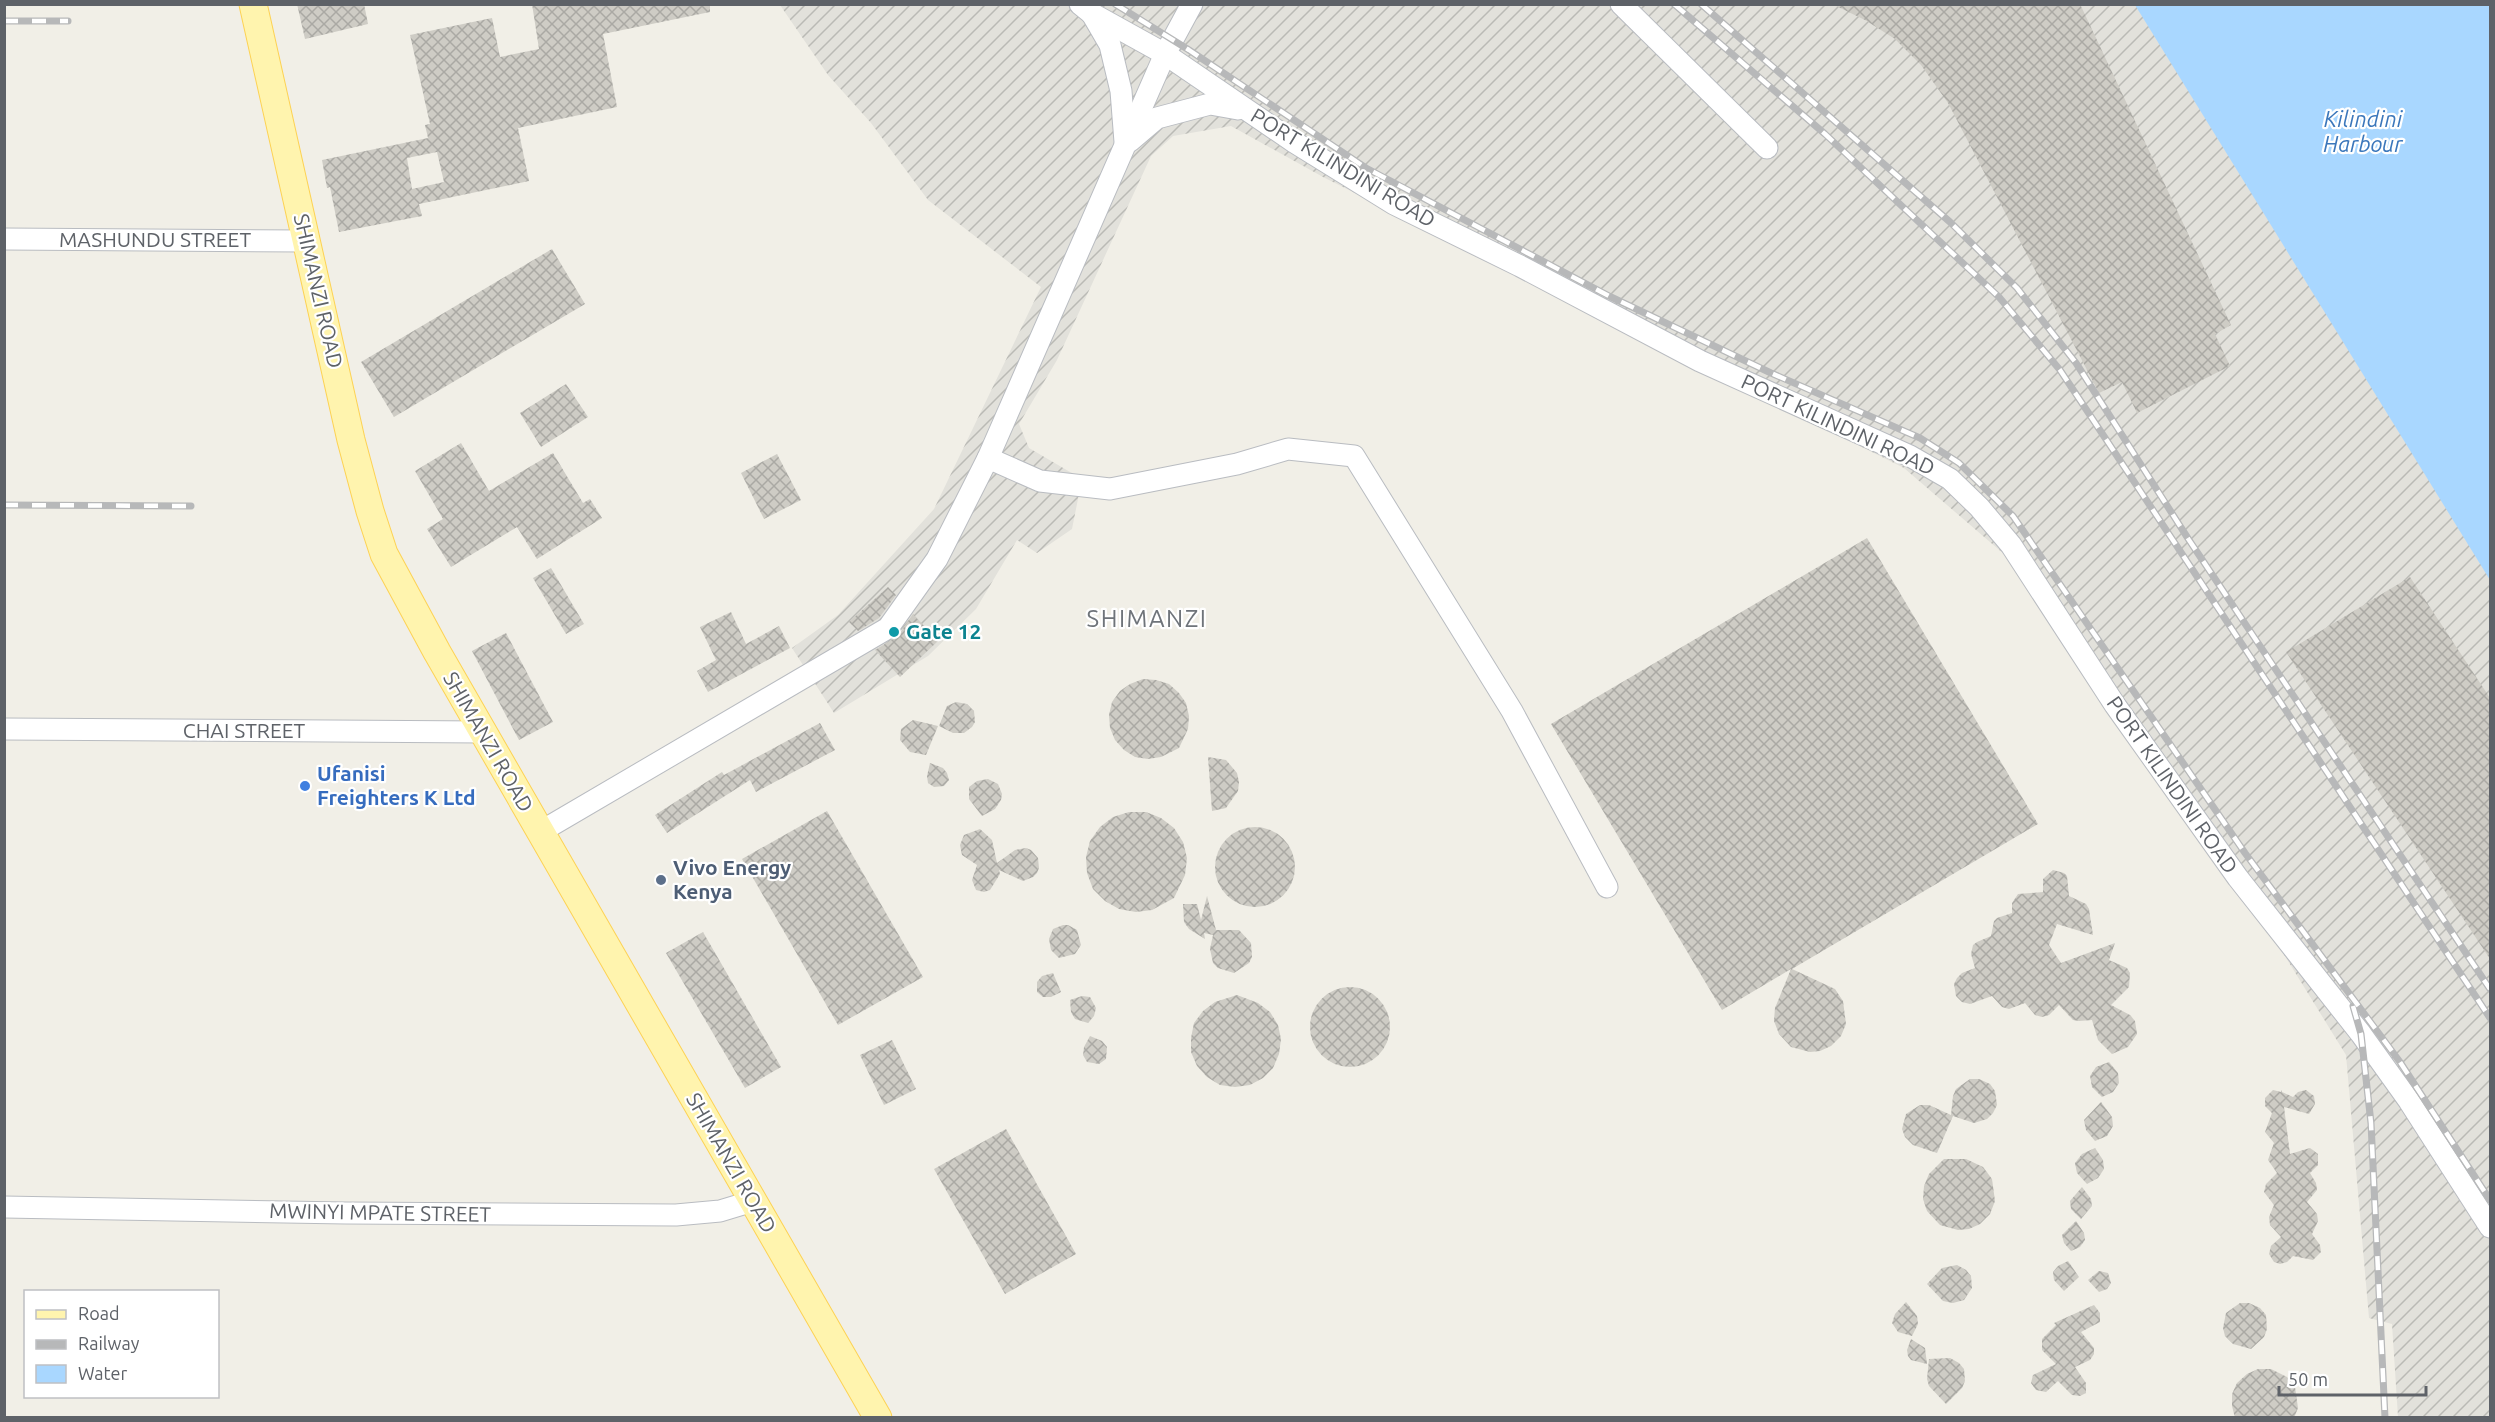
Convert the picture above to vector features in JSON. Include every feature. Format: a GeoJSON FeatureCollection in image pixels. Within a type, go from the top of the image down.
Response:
{"type":"FeatureCollection","features":[{"type":"Feature","properties":{"kind":"main road","name":"SHIMANZI ROAD"},"geometry":{"type":"LineString","coordinates":[[253,4],[351,440],[384,554],[407,600],[878,1418]]}},
{"type":"Feature","properties":{"kind":"street"},"geometry":{"type":"LineString","coordinates":[[540,832],[888,628],[937,559],[988,458],[1165,54],[1192,4]]}},
{"type":"Feature","properties":{"kind":"street"},"geometry":{"type":"LineString","coordinates":[[1621,4],[1767,148]]}},
{"type":"Feature","properties":{"kind":"street"},"geometry":{"type":"LineString","coordinates":[[1085,9],[1110,45],[1121,91],[1125,145]]}},
{"type":"Feature","properties":{"kind":"street","name":"PORT KILINDINI ROAD"},"geometry":{"type":"LineString","coordinates":[[1085,9],[1165,54],[1294,142],[1394,204],[1520,266],[1700,361],[1910,456],[1950,479],[1979,507],[2011,545],[2115,705],[2238,878],[2361,1034],[2409,1101],[2490,1227]]}},
{"type":"Feature","properties":{"kind":"street"},"geometry":{"type":"LineString","coordinates":[[1125,145],[1157,118],[1191,108],[1210,104],[1248,111]]}},
{"type":"Feature","properties":{"kind":"street","name":"MASHUNDU STREET"},"geometry":{"type":"LineString","coordinates":[[4,239],[306,241]]}},
{"type":"Feature","properties":{"kind":"street"},"geometry":{"type":"LineString","coordinates":[[988,458],[1040,481],[1110,489],[1237,464],[1288,449],[1354,456],[1512,711],[1608,887]]}},
{"type":"Feature","properties":{"kind":"street","name":"CHAI STREET"},"geometry":{"type":"LineString","coordinates":[[4,729],[483,732]]}},
{"type":"Feature","properties":{"kind":"street","name":"MWINYI MPATE STREET"},"geometry":{"type":"LineString","coordinates":[[4,1207],[676,1215],[720,1211],[753,1201]]}},
{"type":"Feature","properties":{"kind":"shaded area"},"geometry":{"type":"Polygon","coordinates":[[[780,5],[2148,5],[2490,568],[2490,1417],[2398,1417],[2392,1324],[2369,1318],[2346,1055],[2243,888],[2019,567],[1904,468],[1323,177],[1231,126],[1173,136],[1151,156],[1057,360],[1019,424],[1029,448],[1082,479],[1072,529],[1037,553],[1017,540],[976,609],[928,656],[834,713],[792,648],[838,615],[934,509],[1041,287],[928,200],[871,123],[828,75],[780,5]]]}},
{"type":"Feature","properties":{"kind":"water","name":"Kilindini Harbour"},"geometry":{"type":"Polygon","coordinates":[[[2135,5],[2490,5],[2490,580],[2135,5]]]}},
{"type":"Feature","properties":{"kind":"building"},"geometry":{"type":"Polygon","coordinates":[[[297,4],[364,4],[368,24],[305,39],[297,4]]]}},
{"type":"Feature","properties":{"kind":"building"},"geometry":{"type":"Polygon","coordinates":[[[532,4],[710,4],[710,12],[603,34],[617,107],[518,128],[529,181],[419,204],[422,216],[339,232],[322,160],[428,138],[425,125],[430,124],[410,35],[492,18],[500,57],[539,49],[532,4]],[[437,152],[407,158],[412,189],[444,182],[437,152]]]}},
{"type":"Feature","properties":{"kind":"building"},"geometry":{"type":"Polygon","coordinates":[[[1832,4],[2080,4],[2231,325],[2215,334],[2230,366],[2137,413],[2122,382],[2099,393],[1948,103],[1921,65],[1895,39],[1865,20],[1832,4]]]}},
{"type":"Feature","properties":{"kind":"building"},"geometry":{"type":"Polygon","coordinates":[[[552,249],[585,304],[394,417],[361,362],[552,249]]]}},
{"type":"Feature","properties":{"kind":"building"},"geometry":{"type":"Polygon","coordinates":[[[566,384],[588,417],[541,447],[520,413],[566,384]]]}},
{"type":"Feature","properties":{"kind":"building"},"geometry":{"type":"Polygon","coordinates":[[[461,443],[489,491],[553,453],[583,503],[590,499],[602,518],[537,559],[517,527],[451,567],[427,529],[443,519],[415,471],[461,443]]]}},
{"type":"Feature","properties":{"kind":"building"},"geometry":{"type":"Polygon","coordinates":[[[777,454],[801,500],[764,519],[741,473],[777,454]]]}},
{"type":"Feature","properties":{"kind":"building"},"geometry":{"type":"Polygon","coordinates":[[[1867,538],[2038,824],[1792,969],[1835,989],[1843,1001],[1846,1024],[1841,1036],[1831,1046],[1810,1052],[1791,1047],[1779,1034],[1774,1021],[1775,1008],[1791,969],[1722,1010],[1551,724],[1867,538]]]}},
{"type":"Feature","properties":{"kind":"building"},"geometry":{"type":"Polygon","coordinates":[[[551,568],[584,624],[566,634],[533,578],[551,568]]]}},
{"type":"Feature","properties":{"kind":"building"},"geometry":{"type":"Polygon","coordinates":[[[2410,577],[2490,698],[2490,959],[2286,652],[2410,577]]]}},
{"type":"Feature","properties":{"kind":"building"},"geometry":{"type":"Polygon","coordinates":[[[888,587],[896,595],[879,618],[858,631],[849,622],[888,587]]]}},
{"type":"Feature","properties":{"kind":"building"},"geometry":{"type":"Polygon","coordinates":[[[731,612],[746,644],[779,626],[790,648],[708,692],[697,671],[716,660],[700,627],[731,612]]]}},
{"type":"Feature","properties":{"kind":"building"},"geometry":{"type":"Polygon","coordinates":[[[913,614],[938,641],[900,677],[875,650],[898,636],[913,614]]]}},
{"type":"Feature","properties":{"kind":"building"},"geometry":{"type":"Polygon","coordinates":[[[506,633],[553,722],[519,740],[472,651],[506,633]]]}},
{"type":"Feature","properties":{"kind":"building"},"geometry":{"type":"Polygon","coordinates":[[[1143,679],[1169,684],[1186,703],[1189,716],[1188,729],[1179,748],[1161,757],[1148,759],[1135,757],[1115,740],[1110,728],[1109,715],[1112,702],[1120,691],[1143,679]]]}},
{"type":"Feature","properties":{"kind":"building"},"geometry":{"type":"Polygon","coordinates":[[[956,702],[967,704],[974,711],[975,722],[964,733],[953,733],[939,726],[947,706],[956,702]]]}},
{"type":"Feature","properties":{"kind":"building"},"geometry":{"type":"Polygon","coordinates":[[[913,720],[938,726],[926,755],[910,752],[900,740],[901,729],[913,720]]]}},
{"type":"Feature","properties":{"kind":"building"},"geometry":{"type":"Polygon","coordinates":[[[820,723],[835,750],[756,792],[750,780],[667,833],[655,815],[722,772],[724,775],[820,723]]]}},
{"type":"Feature","properties":{"kind":"building"},"geometry":{"type":"Polygon","coordinates":[[[1208,757],[1226,760],[1237,773],[1239,782],[1238,791],[1226,808],[1212,811],[1208,757]]]}},
{"type":"Feature","properties":{"kind":"building"},"geometry":{"type":"Polygon","coordinates":[[[930,763],[943,768],[947,773],[949,780],[944,786],[934,787],[928,783],[930,763]]]}},
{"type":"Feature","properties":{"kind":"building"},"geometry":{"type":"Polygon","coordinates":[[[988,779],[998,784],[1002,794],[995,809],[982,816],[969,799],[969,787],[977,781],[988,779]]]}},
{"type":"Feature","properties":{"kind":"building"},"geometry":{"type":"Polygon","coordinates":[[[827,811],[923,977],[838,1025],[742,859],[827,811]]]}},
{"type":"Feature","properties":{"kind":"building"},"geometry":{"type":"Polygon","coordinates":[[[1129,812],[1146,812],[1161,818],[1174,828],[1183,842],[1187,858],[1185,875],[1174,898],[1152,910],[1136,912],[1119,909],[1105,901],[1093,889],[1087,873],[1086,857],[1090,841],[1100,827],[1113,817],[1129,812]]]}},
{"type":"Feature","properties":{"kind":"building"},"geometry":{"type":"Polygon","coordinates":[[[1255,827],[1270,830],[1283,839],[1292,852],[1295,867],[1292,882],[1283,895],[1270,904],[1255,907],[1240,904],[1227,895],[1218,882],[1215,867],[1218,852],[1227,839],[1240,830],[1255,827]]]}},
{"type":"Feature","properties":{"kind":"building"},"geometry":{"type":"Polygon","coordinates":[[[980,829],[992,840],[997,863],[1015,850],[1026,848],[1038,858],[1037,873],[1023,881],[999,870],[1000,874],[990,890],[984,892],[976,890],[972,880],[977,865],[962,855],[960,845],[964,835],[980,829]]]}},
{"type":"Feature","properties":{"kind":"building"},"geometry":{"type":"Polygon","coordinates":[[[2053,870],[2067,876],[2069,896],[2086,904],[2089,909],[2093,935],[2057,924],[2049,945],[2061,963],[2115,943],[2109,960],[2127,968],[2130,973],[2129,987],[2111,1005],[2130,1015],[2135,1021],[2137,1034],[2128,1047],[2112,1054],[2098,1040],[2092,1020],[2073,1020],[2059,1005],[2049,1015],[2042,1017],[2035,1015],[2025,1003],[2009,1009],[2002,1007],[1992,996],[1970,1004],[1962,1002],[1956,996],[1954,984],[1957,978],[1962,973],[1975,968],[1971,954],[1973,945],[1991,936],[1994,921],[1997,918],[2012,913],[2012,903],[2018,894],[2043,892],[2043,879],[2053,870]]]}},
{"type":"Feature","properties":{"kind":"building"},"geometry":{"type":"Polygon","coordinates":[[[1207,896],[1216,930],[1239,930],[1251,943],[1252,957],[1249,963],[1234,973],[1218,968],[1213,963],[1210,949],[1213,935],[1204,933],[1205,939],[1189,929],[1184,922],[1183,904],[1197,904],[1201,920],[1207,896]]]}},
{"type":"Feature","properties":{"kind":"building"},"geometry":{"type":"Polygon","coordinates":[[[1063,925],[1077,930],[1081,945],[1075,954],[1059,958],[1051,950],[1049,939],[1053,929],[1063,925]]]}},
{"type":"Feature","properties":{"kind":"building"},"geometry":{"type":"Polygon","coordinates":[[[703,932],[781,1067],[745,1088],[666,953],[703,932]]]}},
{"type":"Feature","properties":{"kind":"building"},"geometry":{"type":"Polygon","coordinates":[[[1053,973],[1061,992],[1051,997],[1043,997],[1037,992],[1037,982],[1042,976],[1053,973]]]}},
{"type":"Feature","properties":{"kind":"building"},"geometry":{"type":"Polygon","coordinates":[[[1350,987],[1365,990],[1378,999],[1387,1012],[1390,1027],[1387,1042],[1378,1055],[1365,1064],[1350,1067],[1335,1064],[1322,1055],[1313,1042],[1310,1027],[1313,1012],[1322,999],[1335,990],[1350,987]]]}},
{"type":"Feature","properties":{"kind":"building"},"geometry":{"type":"Polygon","coordinates":[[[1237,995],[1258,1003],[1270,1012],[1278,1025],[1281,1039],[1279,1054],[1273,1068],[1263,1078],[1250,1085],[1235,1087],[1220,1085],[1207,1077],[1197,1066],[1191,1052],[1191,1038],[1194,1023],[1203,1011],[1215,1002],[1237,995]]]}},
{"type":"Feature","properties":{"kind":"building"},"geometry":{"type":"Polygon","coordinates":[[[1082,996],[1090,997],[1096,1008],[1094,1016],[1088,1023],[1075,1019],[1071,1012],[1070,1000],[1082,996]]]}},
{"type":"Feature","properties":{"kind":"building"},"geometry":{"type":"Polygon","coordinates":[[[1090,1036],[1102,1041],[1107,1047],[1106,1059],[1099,1064],[1087,1062],[1083,1055],[1084,1047],[1090,1036]]]}},
{"type":"Feature","properties":{"kind":"building"},"geometry":{"type":"Polygon","coordinates":[[[892,1040],[916,1089],[884,1105],[860,1055],[892,1040]]]}},
{"type":"Feature","properties":{"kind":"building"},"geometry":{"type":"Polygon","coordinates":[[[2109,1062],[2118,1073],[2119,1083],[2113,1092],[2102,1097],[2092,1087],[2090,1076],[2096,1067],[2109,1062]]]}},
{"type":"Feature","properties":{"kind":"building"},"geometry":{"type":"Polygon","coordinates":[[[1970,1079],[1979,1079],[1990,1084],[1995,1091],[1997,1105],[1993,1113],[1987,1119],[1974,1123],[1953,1116],[1937,1153],[1913,1145],[1905,1137],[1902,1129],[1906,1114],[1920,1105],[1929,1105],[1951,1115],[1956,1089],[1970,1079]]]}},
{"type":"Feature","properties":{"kind":"building"},"geometry":{"type":"Polygon","coordinates":[[[2273,1090],[2281,1092],[2282,1090],[2293,1097],[2298,1092],[2306,1090],[2314,1096],[2315,1104],[2309,1114],[2284,1107],[2290,1154],[2310,1148],[2318,1154],[2318,1165],[2310,1173],[2317,1190],[2307,1202],[2317,1214],[2318,1221],[2312,1234],[2320,1245],[2321,1252],[2313,1260],[2293,1256],[2287,1262],[2280,1264],[2274,1262],[2269,1254],[2271,1246],[2281,1237],[2270,1225],[2269,1217],[2274,1205],[2264,1192],[2266,1184],[2277,1173],[2268,1160],[2274,1143],[2265,1132],[2272,1113],[2265,1106],[2265,1098],[2273,1090]]]}},
{"type":"Feature","properties":{"kind":"building"},"geometry":{"type":"Polygon","coordinates":[[[2101,1102],[2112,1117],[2113,1126],[2107,1136],[2095,1141],[2086,1130],[2084,1120],[2101,1102]]]}},
{"type":"Feature","properties":{"kind":"building"},"geometry":{"type":"Polygon","coordinates":[[[1006,1129],[1076,1254],[1005,1294],[934,1169],[1006,1129]]]}},
{"type":"Feature","properties":{"kind":"building"},"geometry":{"type":"Polygon","coordinates":[[[2095,1148],[2103,1160],[2104,1169],[2098,1178],[2087,1184],[2077,1173],[2075,1163],[2082,1154],[2095,1148]]]}},
{"type":"Feature","properties":{"kind":"building"},"geometry":{"type":"Polygon","coordinates":[[[1944,1159],[1966,1159],[1983,1167],[1992,1179],[1995,1201],[1990,1214],[1980,1224],[1969,1229],[1958,1230],[1940,1225],[1927,1211],[1923,1199],[1924,1186],[1929,1174],[1944,1159]]]}},
{"type":"Feature","properties":{"kind":"building"},"geometry":{"type":"Polygon","coordinates":[[[2082,1187],[2091,1199],[2092,1206],[2081,1219],[2071,1209],[2070,1201],[2082,1187]]]}},
{"type":"Feature","properties":{"kind":"building"},"geometry":{"type":"Polygon","coordinates":[[[2076,1221],[2084,1233],[2085,1240],[2080,1247],[2071,1251],[2064,1243],[2062,1235],[2076,1221]]]}},
{"type":"Feature","properties":{"kind":"building"},"geometry":{"type":"Polygon","coordinates":[[[2068,1261],[2079,1277],[2064,1291],[2054,1280],[2053,1272],[2058,1266],[2068,1261]]]}},
{"type":"Feature","properties":{"kind":"building"},"geometry":{"type":"Polygon","coordinates":[[[1957,1265],[1971,1276],[1972,1288],[1964,1300],[1953,1303],[1943,1301],[1927,1284],[1942,1268],[1957,1265]]]}},
{"type":"Feature","properties":{"kind":"building"},"geometry":{"type":"Polygon","coordinates":[[[2099,1271],[2108,1273],[2111,1283],[2107,1289],[2099,1292],[2088,1280],[2099,1271]]]}},
{"type":"Feature","properties":{"kind":"building"},"geometry":{"type":"Polygon","coordinates":[[[1906,1302],[1917,1316],[1918,1324],[1912,1336],[1898,1332],[1892,1323],[1895,1314],[1906,1302]]]}},
{"type":"Feature","properties":{"kind":"building"},"geometry":{"type":"Polygon","coordinates":[[[2240,1303],[2249,1303],[2260,1308],[2266,1315],[2267,1329],[2264,1337],[2251,1349],[2233,1344],[2225,1336],[2223,1328],[2226,1313],[2240,1303]]]}},
{"type":"Feature","properties":{"kind":"building"},"geometry":{"type":"Polygon","coordinates":[[[2094,1305],[2100,1313],[2100,1322],[2081,1332],[2094,1348],[2094,1354],[2090,1360],[2075,1367],[2086,1383],[2086,1393],[2080,1396],[2072,1395],[2058,1381],[2046,1392],[2036,1390],[2031,1383],[2033,1375],[2056,1364],[2042,1350],[2042,1339],[2056,1325],[2054,1323],[2094,1305]]]}},
{"type":"Feature","properties":{"kind":"building"},"geometry":{"type":"Polygon","coordinates":[[[1911,1339],[1925,1348],[1927,1364],[1911,1360],[1908,1356],[1907,1350],[1911,1339]]]}},
{"type":"Feature","properties":{"kind":"building"},"geometry":{"type":"Polygon","coordinates":[[[1950,1358],[1964,1369],[1965,1381],[1962,1388],[1946,1404],[1929,1386],[1927,1379],[1929,1359],[1950,1358]]]}},
{"type":"Feature","properties":{"kind":"building"},"geometry":{"type":"Polygon","coordinates":[[[2258,1369],[2271,1369],[2287,1377],[2295,1387],[2298,1408],[2294,1418],[2235,1418],[2232,1394],[2237,1383],[2247,1374],[2258,1369]]]}},
{"type":"Feature","properties":{"kind":"railway"},"geometry":{"type":"LineString","coordinates":[[1115,4],[1189,50],[1366,168],[1611,297],[1771,373],[1920,438],[1959,463],[2013,516],[2245,853],[2400,1062],[2490,1200]]}},
{"type":"Feature","properties":{"kind":"railway"},"geometry":{"type":"LineString","coordinates":[[1674,4],[1825,134],[1999,297],[2060,370],[2490,1018]]}},
{"type":"Feature","properties":{"kind":"railway"},"geometry":{"type":"LineString","coordinates":[[1701,4],[1950,222],[2017,288],[2076,363],[2189,540],[2490,989]]}},
{"type":"Feature","properties":{"kind":"railway"},"geometry":{"type":"LineString","coordinates":[[4,21],[68,21]]}},
{"type":"Feature","properties":{"kind":"railway"},"geometry":{"type":"LineString","coordinates":[[4,505],[191,506]]}},
{"type":"Feature","properties":{"kind":"railway"},"geometry":{"type":"LineString","coordinates":[[2353,1006],[2361,1034],[2371,1123],[2385,1418]]}},
{"type":"Feature","properties":{"kind":"place","name":"Gate 12"},"geometry":{"type":"Point","coordinates":[894,632]}},
{"type":"Feature","properties":{"kind":"place","name":"Ufanisi Freighters K Ltd"},"geometry":{"type":"Point","coordinates":[305,786]}},
{"type":"Feature","properties":{"kind":"place","name":"Vivo Energy Kenya"},"geometry":{"type":"Point","coordinates":[661,880]}},
{"type":"Feature","properties":{"kind":"district","name":"SHIMANZI"},"geometry":{"type":"Point","coordinates":[1147,619]}}]}
